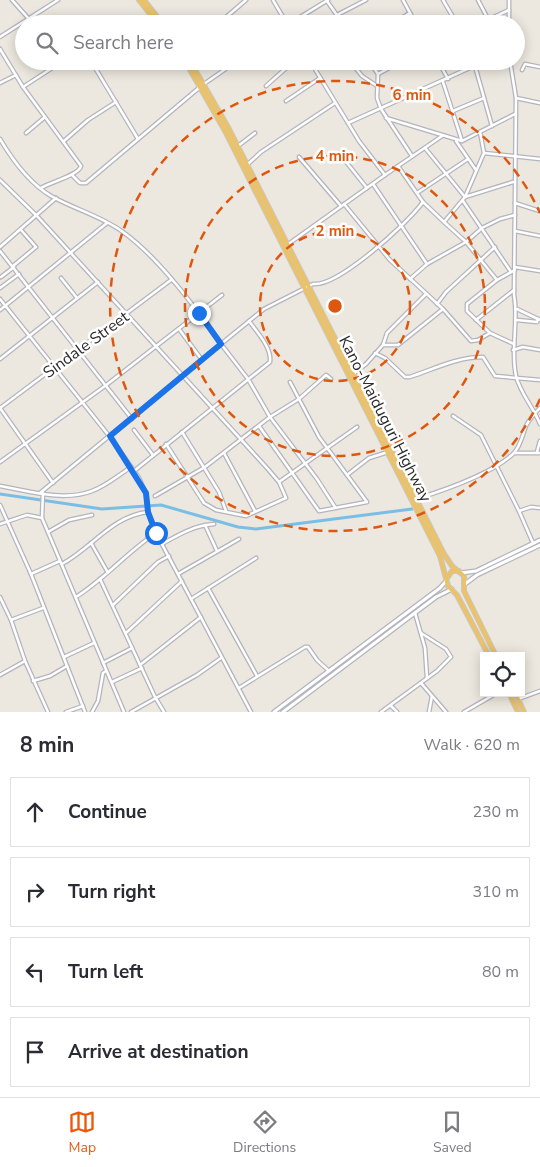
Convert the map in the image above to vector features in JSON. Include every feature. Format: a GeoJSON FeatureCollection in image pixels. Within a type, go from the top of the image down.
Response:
{"type":"FeatureCollection","features":[{"type":"Feature","properties":{"kind":"highway"},"geometry":{"type":"LineString","coordinates":[[139,0],[151,15]]}},
{"type":"Feature","properties":{"kind":"highway"},"geometry":{"type":"LineString","coordinates":[[144,0],[156,15]]}},
{"type":"Feature","properties":{"kind":"highway","name":"Kano-Maiduguri Highway"},"geometry":{"type":"LineString","coordinates":[[191,70],[237,146],[379,431],[446,558],[460,572]]}},
{"type":"Feature","properties":{"kind":"highway","name":"Kano-Maiduguri Highway"},"geometry":{"type":"LineString","coordinates":[[194,70],[352,374],[388,452],[440,556],[446,580]]}},
{"type":"Feature","properties":{"kind":"highway"},"geometry":{"type":"LineString","coordinates":[[488,652],[446,580],[450,573],[460,572],[464,576],[464,591],[494,652]]}},
{"type":"Feature","properties":{"kind":"highway"},"geometry":{"type":"LineString","coordinates":[[452,590],[458,590],[464,585]]}},
{"type":"Feature","properties":{"kind":"highway"},"geometry":{"type":"LineString","coordinates":[[512,697],[524,712]]}},
{"type":"Feature","properties":{"kind":"highway"},"geometry":{"type":"LineString","coordinates":[[516,697],[518,712]]}},
{"type":"Feature","properties":{"kind":"main road"},"geometry":{"type":"LineString","coordinates":[[460,572],[476,571],[540,540]]}},
{"type":"Feature","properties":{"kind":"main road"},"geometry":{"type":"LineString","coordinates":[[464,585],[477,575],[540,545]]}},
{"type":"Feature","properties":{"kind":"main road"},"geometry":{"type":"LineString","coordinates":[[274,712],[440,588],[446,580]]}},
{"type":"Feature","properties":{"kind":"main road"},"geometry":{"type":"LineString","coordinates":[[283,712],[415,612],[440,594],[452,590]]}},
{"type":"Feature","properties":{"kind":"street"},"geometry":{"type":"LineString","coordinates":[[12,0],[25,15]]}},
{"type":"Feature","properties":{"kind":"street"},"geometry":{"type":"LineString","coordinates":[[35,15],[58,0]]}},
{"type":"Feature","properties":{"kind":"street"},"geometry":{"type":"LineString","coordinates":[[228,15],[246,0]]}},
{"type":"Feature","properties":{"kind":"street"},"geometry":{"type":"LineString","coordinates":[[273,0],[282,15]]}},
{"type":"Feature","properties":{"kind":"street"},"geometry":{"type":"LineString","coordinates":[[303,15],[327,0],[337,15],[366,0]]}},
{"type":"Feature","properties":{"kind":"street"},"geometry":{"type":"LineString","coordinates":[[403,0],[410,14]]}},
{"type":"Feature","properties":{"kind":"street"},"geometry":{"type":"LineString","coordinates":[[443,0],[452,15]]}},
{"type":"Feature","properties":{"kind":"street"},"geometry":{"type":"LineString","coordinates":[[478,0],[486,15]]}},
{"type":"Feature","properties":{"kind":"street"},"geometry":{"type":"LineString","coordinates":[[510,0],[510,15]]}},
{"type":"Feature","properties":{"kind":"street"},"geometry":{"type":"LineString","coordinates":[[498,15],[510,10]]}},
{"type":"Feature","properties":{"kind":"street"},"geometry":{"type":"LineString","coordinates":[[0,38],[15,28]]}},
{"type":"Feature","properties":{"kind":"street"},"geometry":{"type":"LineString","coordinates":[[0,49],[23,87],[81,166],[79,172],[41,188]]}},
{"type":"Feature","properties":{"kind":"street"},"geometry":{"type":"LineString","coordinates":[[525,64],[540,67]]}},
{"type":"Feature","properties":{"kind":"street"},"geometry":{"type":"LineString","coordinates":[[23,87],[49,70]]}},
{"type":"Feature","properties":{"kind":"street"},"geometry":{"type":"LineString","coordinates":[[96,70],[138,139]]}},
{"type":"Feature","properties":{"kind":"street"},"geometry":{"type":"LineString","coordinates":[[72,175],[80,183],[86,183],[202,85],[223,70]]}},
{"type":"Feature","properties":{"kind":"street"},"geometry":{"type":"LineString","coordinates":[[266,86],[284,70]]}},
{"type":"Feature","properties":{"kind":"street"},"geometry":{"type":"LineString","coordinates":[[315,70],[348,123],[385,175]]}},
{"type":"Feature","properties":{"kind":"street"},"geometry":{"type":"LineString","coordinates":[[357,70],[362,76],[377,86]]}},
{"type":"Feature","properties":{"kind":"street"},"geometry":{"type":"LineString","coordinates":[[376,70],[378,74],[377,98],[381,109],[412,156]]}},
{"type":"Feature","properties":{"kind":"street"},"geometry":{"type":"LineString","coordinates":[[378,74],[385,70]]}},
{"type":"Feature","properties":{"kind":"street"},"geometry":{"type":"LineString","coordinates":[[443,70],[448,80]]}},
{"type":"Feature","properties":{"kind":"street"},"geometry":{"type":"LineString","coordinates":[[348,123],[444,82],[467,70]]}},
{"type":"Feature","properties":{"kind":"street"},"geometry":{"type":"LineString","coordinates":[[476,70],[492,126]]}},
{"type":"Feature","properties":{"kind":"street"},"geometry":{"type":"LineString","coordinates":[[511,70],[516,98],[514,290],[517,320],[513,350],[516,378],[536,413],[540,424]]}},
{"type":"Feature","properties":{"kind":"street"},"geometry":{"type":"LineString","coordinates":[[0,83],[16,75]]}},
{"type":"Feature","properties":{"kind":"street"},"geometry":{"type":"LineString","coordinates":[[286,101],[320,78]]}},
{"type":"Feature","properties":{"kind":"street"},"geometry":{"type":"LineString","coordinates":[[444,82],[462,141]]}},
{"type":"Feature","properties":{"kind":"street"},"geometry":{"type":"LineString","coordinates":[[453,111],[484,98]]}},
{"type":"Feature","properties":{"kind":"street"},"geometry":{"type":"LineString","coordinates":[[516,98],[540,103]]}},
{"type":"Feature","properties":{"kind":"street"},"geometry":{"type":"LineString","coordinates":[[64,141],[88,120],[116,102]]}},
{"type":"Feature","properties":{"kind":"street"},"geometry":{"type":"LineString","coordinates":[[246,165],[267,148],[335,103]]}},
{"type":"Feature","properties":{"kind":"street"},"geometry":{"type":"LineString","coordinates":[[386,118],[456,141],[462,141],[516,114]]}},
{"type":"Feature","properties":{"kind":"street"},"geometry":{"type":"LineString","coordinates":[[26,133],[45,117]]}},
{"type":"Feature","properties":{"kind":"street"},"geometry":{"type":"LineString","coordinates":[[444,222],[465,197],[484,153],[480,132]]}},
{"type":"Feature","properties":{"kind":"street"},"geometry":{"type":"LineString","coordinates":[[237,146],[255,133]]}},
{"type":"Feature","properties":{"kind":"street"},"geometry":{"type":"LineString","coordinates":[[287,245],[442,136]]}},
{"type":"Feature","properties":{"kind":"street"},"geometry":{"type":"LineString","coordinates":[[0,141],[26,176],[56,198],[123,232],[144,250],[172,280],[248,379],[270,417],[335,508]]}},
{"type":"Feature","properties":{"kind":"street"},"geometry":{"type":"LineString","coordinates":[[456,141],[476,170]]}},
{"type":"Feature","properties":{"kind":"street"},"geometry":{"type":"LineString","coordinates":[[425,148],[444,174],[465,197]]}},
{"type":"Feature","properties":{"kind":"street"},"geometry":{"type":"LineString","coordinates":[[339,152],[367,188]]}},
{"type":"Feature","properties":{"kind":"street"},"geometry":{"type":"LineString","coordinates":[[484,153],[515,154],[540,159]]}},
{"type":"Feature","properties":{"kind":"street"},"geometry":{"type":"LineString","coordinates":[[299,157],[378,246],[443,309],[471,341],[478,340],[490,333]]}},
{"type":"Feature","properties":{"kind":"street"},"geometry":{"type":"LineString","coordinates":[[417,193],[468,158]]}},
{"type":"Feature","properties":{"kind":"street"},"geometry":{"type":"LineString","coordinates":[[398,166],[423,202],[466,242],[497,280]]}},
{"type":"Feature","properties":{"kind":"street"},"geometry":{"type":"LineString","coordinates":[[0,180],[37,216],[98,282],[279,482],[286,498],[246,516],[216,510],[204,503],[166,444]]}},
{"type":"Feature","properties":{"kind":"street"},"geometry":{"type":"LineString","coordinates":[[465,197],[514,182]]}},
{"type":"Feature","properties":{"kind":"street"},"geometry":{"type":"LineString","coordinates":[[373,184],[427,264]]}},
{"type":"Feature","properties":{"kind":"street"},"geometry":{"type":"LineString","coordinates":[[0,247],[56,198]]}},
{"type":"Feature","properties":{"kind":"street"},"geometry":{"type":"LineString","coordinates":[[462,201],[496,247],[511,272]]}},
{"type":"Feature","properties":{"kind":"street"},"geometry":{"type":"LineString","coordinates":[[42,493],[264,309],[314,284],[321,285],[357,264],[401,226],[423,202]]}},
{"type":"Feature","properties":{"kind":"street"},"geometry":{"type":"LineString","coordinates":[[515,203],[540,211]]}},
{"type":"Feature","properties":{"kind":"street"},"geometry":{"type":"LineString","coordinates":[[410,279],[427,264],[466,242],[482,228],[500,219],[515,215]]}},
{"type":"Feature","properties":{"kind":"street"},"geometry":{"type":"LineString","coordinates":[[0,310],[108,223]]}},
{"type":"Feature","properties":{"kind":"street"},"geometry":{"type":"LineString","coordinates":[[1,277],[36,247],[21,230]]}},
{"type":"Feature","properties":{"kind":"street"},"geometry":{"type":"LineString","coordinates":[[515,232],[540,236]]}},
{"type":"Feature","properties":{"kind":"street"},"geometry":{"type":"LineString","coordinates":[[437,304],[446,292],[496,247]]}},
{"type":"Feature","properties":{"kind":"street"},"geometry":{"type":"LineString","coordinates":[[0,251],[80,350],[105,386],[132,419]]}},
{"type":"Feature","properties":{"kind":"street"},"geometry":{"type":"LineString","coordinates":[[514,344],[490,333],[467,311],[467,304],[497,280],[515,269],[540,271]]}},
{"type":"Feature","properties":{"kind":"street"},"geometry":{"type":"LineString","coordinates":[[0,288],[19,274]]}},
{"type":"Feature","properties":{"kind":"street"},"geometry":{"type":"LineString","coordinates":[[61,278],[77,298]]}},
{"type":"Feature","properties":{"kind":"street","name":"Sindale Street"},"geometry":{"type":"LineString","coordinates":[[0,408],[128,315],[172,280]]}},
{"type":"Feature","properties":{"kind":"street"},"geometry":{"type":"LineString","coordinates":[[0,359],[98,282]]}},
{"type":"Feature","properties":{"kind":"street"},"geometry":{"type":"LineString","coordinates":[[476,320],[514,290]]}},
{"type":"Feature","properties":{"kind":"street"},"geometry":{"type":"LineString","coordinates":[[352,374],[383,345],[387,333],[426,294]]}},
{"type":"Feature","properties":{"kind":"street"},"geometry":{"type":"LineString","coordinates":[[0,462],[105,386],[222,295]]}},
{"type":"Feature","properties":{"kind":"street"},"geometry":{"type":"LineString","coordinates":[[0,299],[110,436],[134,471],[146,493],[148,510],[156,533],[251,712]]}},
{"type":"Feature","properties":{"kind":"street"},"geometry":{"type":"LineString","coordinates":[[383,345],[398,346],[443,309]]}},
{"type":"Feature","properties":{"kind":"street"},"geometry":{"type":"LineString","coordinates":[[516,309],[539,320]]}},
{"type":"Feature","properties":{"kind":"street"},"geometry":{"type":"LineString","coordinates":[[517,320],[537,322],[539,320]]}},
{"type":"Feature","properties":{"kind":"street"},"geometry":{"type":"LineString","coordinates":[[134,471],[270,360],[262,340],[249,321]]}},
{"type":"Feature","properties":{"kind":"street"},"geometry":{"type":"LineString","coordinates":[[179,329],[202,360]]}},
{"type":"Feature","properties":{"kind":"street"},"geometry":{"type":"LineString","coordinates":[[513,350],[523,347],[540,350]]}},
{"type":"Feature","properties":{"kind":"street"},"geometry":{"type":"LineString","coordinates":[[375,353],[385,358],[405,377],[410,378],[444,364],[483,357],[495,376],[540,380]]}},
{"type":"Feature","properties":{"kind":"street"},"geometry":{"type":"LineString","coordinates":[[155,496],[205,467],[270,417],[299,399],[326,375],[332,379]]}},
{"type":"Feature","properties":{"kind":"street"},"geometry":{"type":"LineString","coordinates":[[260,426],[319,511],[367,502],[326,448],[299,399],[296,397],[290,382]]}},
{"type":"Feature","properties":{"kind":"street"},"geometry":{"type":"LineString","coordinates":[[0,408],[53,483]]}},
{"type":"Feature","properties":{"kind":"street"},"geometry":{"type":"LineString","coordinates":[[416,499],[456,485],[497,466],[514,453],[526,427],[540,408]]}},
{"type":"Feature","properties":{"kind":"street"},"geometry":{"type":"LineString","coordinates":[[453,416],[482,436],[533,544]]}},
{"type":"Feature","properties":{"kind":"street"},"geometry":{"type":"LineString","coordinates":[[279,482],[357,427]]}},
{"type":"Feature","properties":{"kind":"street"},"geometry":{"type":"LineString","coordinates":[[134,430],[153,455]]}},
{"type":"Feature","properties":{"kind":"street"},"geometry":{"type":"LineString","coordinates":[[182,432],[220,492],[226,512]]}},
{"type":"Feature","properties":{"kind":"street"},"geometry":{"type":"LineString","coordinates":[[514,453],[538,452],[540,441]]}},
{"type":"Feature","properties":{"kind":"street"},"geometry":{"type":"LineString","coordinates":[[347,475],[369,458],[388,452]]}},
{"type":"Feature","properties":{"kind":"street"},"geometry":{"type":"LineString","coordinates":[[224,453],[256,512]]}},
{"type":"Feature","properties":{"kind":"street"},"geometry":{"type":"LineString","coordinates":[[0,486],[42,493],[75,495],[94,491],[131,467]]}},
{"type":"Feature","properties":{"kind":"street"},"geometry":{"type":"LineString","coordinates":[[42,493],[44,498],[42,518],[124,712]]}},
{"type":"Feature","properties":{"kind":"street"},"geometry":{"type":"LineString","coordinates":[[0,505],[31,574],[85,712]]}},
{"type":"Feature","properties":{"kind":"street"},"geometry":{"type":"LineString","coordinates":[[519,511],[531,507],[540,508]]}},
{"type":"Feature","properties":{"kind":"street"},"geometry":{"type":"LineString","coordinates":[[31,574],[71,560],[111,526],[148,510]]}},
{"type":"Feature","properties":{"kind":"street"},"geometry":{"type":"LineString","coordinates":[[0,524],[28,514],[42,518]]}},
{"type":"Feature","properties":{"kind":"street"},"geometry":{"type":"LineString","coordinates":[[48,532],[69,520],[92,515]]}},
{"type":"Feature","properties":{"kind":"street"},"geometry":{"type":"LineString","coordinates":[[162,544],[204,525],[214,524]]}},
{"type":"Feature","properties":{"kind":"street"},"geometry":{"type":"LineString","coordinates":[[204,525],[217,551]]}},
{"type":"Feature","properties":{"kind":"street"},"geometry":{"type":"LineString","coordinates":[[76,597],[100,579],[135,547],[156,533]]}},
{"type":"Feature","properties":{"kind":"street"},"geometry":{"type":"LineString","coordinates":[[178,574],[239,539]]}},
{"type":"Feature","properties":{"kind":"street"},"geometry":{"type":"LineString","coordinates":[[91,543],[107,571]]}},
{"type":"Feature","properties":{"kind":"street"},"geometry":{"type":"LineString","coordinates":[[113,605],[158,562],[169,556]]}},
{"type":"Feature","properties":{"kind":"street"},"geometry":{"type":"LineString","coordinates":[[191,599],[256,558]]}},
{"type":"Feature","properties":{"kind":"street"},"geometry":{"type":"LineString","coordinates":[[100,579],[154,697],[164,712]]}},
{"type":"Feature","properties":{"kind":"street"},"geometry":{"type":"LineString","coordinates":[[126,633],[182,581]]}},
{"type":"Feature","properties":{"kind":"street"},"geometry":{"type":"LineString","coordinates":[[208,588],[257,676]]}},
{"type":"Feature","properties":{"kind":"street"},"geometry":{"type":"LineString","coordinates":[[0,597],[11,620],[25,661],[48,712]]}},
{"type":"Feature","properties":{"kind":"street"},"geometry":{"type":"LineString","coordinates":[[11,620],[43,608]]}},
{"type":"Feature","properties":{"kind":"street"},"geometry":{"type":"LineString","coordinates":[[415,612],[421,633],[427,678]]}},
{"type":"Feature","properties":{"kind":"street"},"geometry":{"type":"LineString","coordinates":[[112,682],[141,667],[201,617]]}},
{"type":"Feature","properties":{"kind":"street"},"geometry":{"type":"LineString","coordinates":[[381,712],[421,683],[451,657],[446,649],[421,633]]}},
{"type":"Feature","properties":{"kind":"street"},"geometry":{"type":"LineString","coordinates":[[64,657],[94,644]]}},
{"type":"Feature","properties":{"kind":"street"},"geometry":{"type":"LineString","coordinates":[[239,688],[308,646],[317,660],[329,671]]}},
{"type":"Feature","properties":{"kind":"street"},"geometry":{"type":"LineString","coordinates":[[103,663],[132,648]]}},
{"type":"Feature","properties":{"kind":"street"},"geometry":{"type":"LineString","coordinates":[[131,712],[154,697],[197,675],[221,658]]}},
{"type":"Feature","properties":{"kind":"street"},"geometry":{"type":"LineString","coordinates":[[0,675],[25,661]]}},
{"type":"Feature","properties":{"kind":"street"},"geometry":{"type":"LineString","coordinates":[[33,680],[50,676],[67,666]]}},
{"type":"Feature","properties":{"kind":"street"},"geometry":{"type":"LineString","coordinates":[[92,712],[98,701],[103,673],[106,671]]}},
{"type":"Feature","properties":{"kind":"street"},"geometry":{"type":"LineString","coordinates":[[421,683],[446,712]]}},
{"type":"Feature","properties":{"kind":"street"},"geometry":{"type":"LineString","coordinates":[[516,701],[540,691]]}},
{"type":"Feature","properties":{"kind":"street"},"geometry":{"type":"LineString","coordinates":[[429,712],[432,696]]}},
{"type":"Feature","properties":{"kind":"street"},"geometry":{"type":"LineString","coordinates":[[464,712],[489,697]]}},
{"type":"Feature","properties":{"kind":"street"},"geometry":{"type":"LineString","coordinates":[[66,712],[83,706]]}},
{"type":"Feature","properties":{"kind":"street"},"geometry":{"type":"LineString","coordinates":[[391,706],[397,712]]}},
{"type":"Feature","properties":{"kind":"waterway"},"geometry":{"type":"LineString","coordinates":[[0,494],[102,509],[161,505],[238,527],[256,529],[412,509]]}},
{"type":"Feature","properties":{"kind":"route"},"geometry":{"type":"LineString","coordinates":[[156,533],[148,512],[146,493],[139,478],[110,436],[221,344],[199,313]]}}]}
